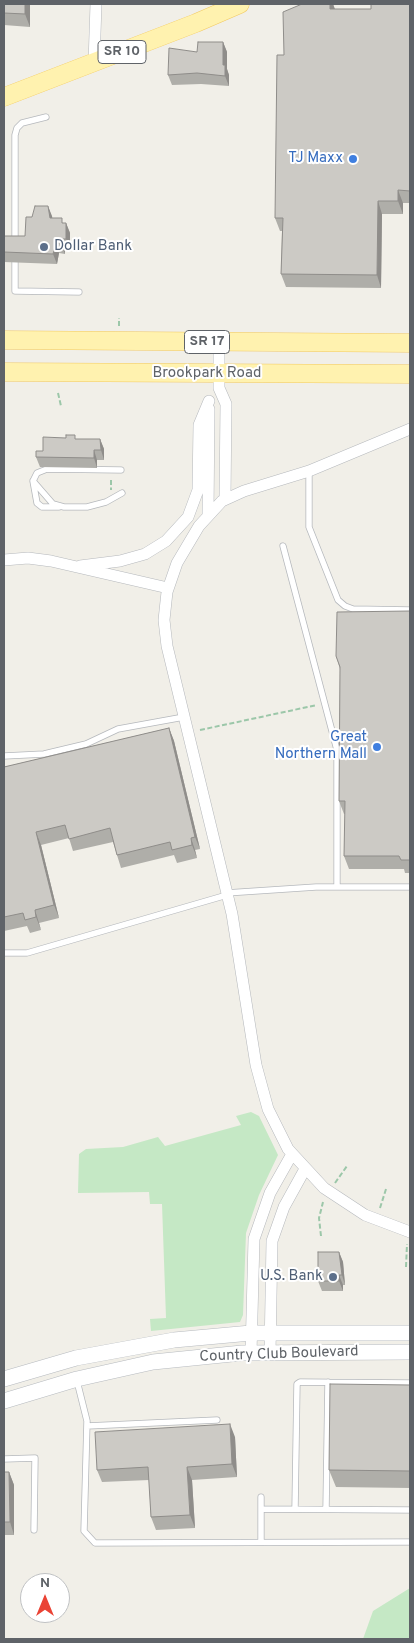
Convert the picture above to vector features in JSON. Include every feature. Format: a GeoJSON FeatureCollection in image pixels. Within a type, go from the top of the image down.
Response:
{"type":"FeatureCollection","features":[{"type":"Feature","properties":{"kind":"main road","name":"SR 10"},"geometry":{"type":"LineString","coordinates":[[4,97],[240,4]]}},
{"type":"Feature","properties":{"kind":"main road","name":"Brookpark Road"},"geometry":{"type":"LineString","coordinates":[[4,340],[410,343]]}},
{"type":"Feature","properties":{"kind":"main road","name":"Brookpark Road"},"geometry":{"type":"LineString","coordinates":[[4,372],[219,381],[410,374]]}},
{"type":"Feature","properties":{"kind":"street"},"geometry":{"type":"LineString","coordinates":[[94,63],[96,4]]}},
{"type":"Feature","properties":{"kind":"street"},"geometry":{"type":"LineString","coordinates":[[219,342],[219,381],[226,404],[225,499]]}},
{"type":"Feature","properties":{"kind":"street"},"geometry":{"type":"LineString","coordinates":[[80,566],[134,558],[158,547],[188,517],[197,497],[200,425],[219,381]]}},
{"type":"Feature","properties":{"kind":"street"},"geometry":{"type":"LineString","coordinates":[[208,515],[209,401]]}},
{"type":"Feature","properties":{"kind":"street"},"geometry":{"type":"LineString","coordinates":[[409,1232],[376,1220],[346,1204],[305,1169],[292,1154],[272,1120],[258,1077],[234,924],[166,640],[164,613],[168,588],[180,557],[208,515],[225,499],[309,471],[410,429]]}},
{"type":"Feature","properties":{"kind":"street"},"geometry":{"type":"LineString","coordinates":[[4,560],[43,559],[80,566],[168,588]]}},
{"type":"Feature","properties":{"kind":"street"},"geometry":{"type":"LineString","coordinates":[[251,1353],[252,1263],[255,1233],[270,1193],[292,1154]]}},
{"type":"Feature","properties":{"kind":"street"},"geometry":{"type":"LineString","coordinates":[[270,1353],[272,1241],[284,1207],[305,1169]]}},
{"type":"Feature","properties":{"kind":"street","name":"Country Club Boulevard"},"geometry":{"type":"LineString","coordinates":[[4,1379],[115,1350],[174,1340],[270,1332],[410,1333]]}},
{"type":"Feature","properties":{"kind":"street","name":"Country Club Boulevard"},"geometry":{"type":"LineString","coordinates":[[4,1401],[77,1379],[153,1362],[251,1353],[410,1352]]}},
{"type":"Feature","properties":{"kind":"lane"},"geometry":{"type":"LineString","coordinates":[[15,246],[15,135],[17,128],[22,124],[46,117]]}},
{"type":"Feature","properties":{"kind":"lane"},"geometry":{"type":"LineString","coordinates":[[15,262],[15,290],[79,292]]}},
{"type":"Feature","properties":{"kind":"lane"},"geometry":{"type":"LineString","coordinates":[[121,470],[47,469],[37,473],[34,481],[37,503],[42,507],[87,507],[106,502],[122,493]]}},
{"type":"Feature","properties":{"kind":"lane"},"geometry":{"type":"LineString","coordinates":[[309,471],[309,528],[338,600],[353,610],[410,610]]}},
{"type":"Feature","properties":{"kind":"lane"},"geometry":{"type":"LineString","coordinates":[[34,481],[53,504],[64,507]]}},
{"type":"Feature","properties":{"kind":"lane"},"geometry":{"type":"LineString","coordinates":[[283,546],[338,756],[337,886]]}},
{"type":"Feature","properties":{"kind":"lane"},"geometry":{"type":"LineString","coordinates":[[4,756],[37,756],[86,744],[118,729],[184,716]]}},
{"type":"Feature","properties":{"kind":"lane"},"geometry":{"type":"LineString","coordinates":[[4,953],[27,953],[227,894],[337,886],[410,887]]}},
{"type":"Feature","properties":{"kind":"lane"},"geometry":{"type":"LineString","coordinates":[[77,1379],[87,1426],[84,1530],[95,1543],[410,1542]]}},
{"type":"Feature","properties":{"kind":"lane"},"geometry":{"type":"LineString","coordinates":[[295,1509],[296,1387],[300,1382],[410,1383]]}},
{"type":"Feature","properties":{"kind":"lane"},"geometry":{"type":"LineString","coordinates":[[326,1509],[328,1382]]}},
{"type":"Feature","properties":{"kind":"lane"},"geometry":{"type":"LineString","coordinates":[[87,1426],[217,1420]]}},
{"type":"Feature","properties":{"kind":"lane"},"geometry":{"type":"LineString","coordinates":[[4,1460],[34,1458],[34,1530]]}},
{"type":"Feature","properties":{"kind":"lane"},"geometry":{"type":"LineString","coordinates":[[261,1497],[261,1542]]}},
{"type":"Feature","properties":{"kind":"lane"},"geometry":{"type":"LineString","coordinates":[[261,1509],[410,1510]]}},
{"type":"Feature","properties":{"kind":"path"},"geometry":{"type":"LineString","coordinates":[[58,393],[61,406]]}},
{"type":"Feature","properties":{"kind":"path"},"geometry":{"type":"LineString","coordinates":[[108,496],[111,492],[109,476]]}},
{"type":"Feature","properties":{"kind":"path"},"geometry":{"type":"LineString","coordinates":[[188,733],[325,703]]}},
{"type":"Feature","properties":{"kind":"path"},"geometry":{"type":"LineString","coordinates":[[376,1220],[386,1189]]}},
{"type":"Feature","properties":{"kind":"path"},"geometry":{"type":"LineString","coordinates":[[406,1267],[409,1232]]}},
{"type":"Feature","properties":{"kind":"green space"},"geometry":{"type":"Polygon","coordinates":[[[251,1112],[259,1116],[278,1155],[259,1195],[246,1233],[243,1315],[240,1322],[151,1331],[150,1319],[166,1318],[162,1204],[150,1204],[149,1192],[78,1193],[79,1154],[86,1149],[123,1147],[158,1137],[165,1146],[241,1125],[236,1116],[251,1112]]]}},
{"type":"Feature","properties":{"kind":"green space"},"geometry":{"type":"Polygon","coordinates":[[[410,1588],[410,1639],[363,1639],[373,1611],[410,1588]]]}},
{"type":"Feature","properties":{"kind":"building"},"geometry":{"type":"Polygon","coordinates":[[[4,4],[25,4],[25,14],[4,13],[4,4]]]}},
{"type":"Feature","properties":{"kind":"building"},"geometry":{"type":"Polygon","coordinates":[[[302,4],[330,4],[330,9],[371,9],[371,4],[410,4],[410,191],[398,190],[398,201],[378,201],[377,275],[281,274],[283,218],[275,218],[277,55],[284,55],[283,12],[302,4]]]}},
{"type":"Feature","properties":{"kind":"building"},"geometry":{"type":"Polygon","coordinates":[[[198,42],[223,42],[225,76],[197,73],[168,75],[169,48],[197,52],[198,42]]]}},
{"type":"Feature","properties":{"kind":"building"},"geometry":{"type":"Polygon","coordinates":[[[35,206],[48,206],[50,218],[62,218],[62,223],[66,223],[66,239],[61,239],[61,244],[56,243],[53,254],[4,252],[4,236],[25,236],[26,217],[32,217],[35,206]]]}},
{"type":"Feature","properties":{"kind":"building"},"geometry":{"type":"Polygon","coordinates":[[[66,435],[75,435],[75,439],[100,439],[101,450],[94,450],[94,458],[36,457],[36,451],[43,451],[43,437],[66,438],[66,435]]]}},
{"type":"Feature","properties":{"kind":"building","name":"Great Northern Mall"},"geometry":{"type":"Polygon","coordinates":[[[410,611],[410,860],[401,860],[399,856],[344,856],[345,801],[339,801],[340,667],[336,656],[337,612],[410,611]]]}},
{"type":"Feature","properties":{"kind":"building"},"geometry":{"type":"Polygon","coordinates":[[[169,728],[195,837],[191,838],[192,845],[172,850],[170,842],[117,855],[110,828],[69,839],[65,825],[36,832],[54,905],[35,910],[36,917],[25,920],[23,913],[4,917],[4,767],[169,728]]]}},
{"type":"Feature","properties":{"kind":"building"},"geometry":{"type":"Polygon","coordinates":[[[318,1252],[339,1252],[342,1275],[339,1275],[339,1281],[318,1281],[318,1252]]]}},
{"type":"Feature","properties":{"kind":"building"},"geometry":{"type":"Polygon","coordinates":[[[330,1384],[410,1385],[410,1471],[329,1470],[330,1384]]]}},
{"type":"Feature","properties":{"kind":"building"},"geometry":{"type":"Polygon","coordinates":[[[230,1424],[232,1464],[187,1467],[190,1515],[151,1517],[148,1467],[97,1470],[95,1432],[230,1424]]]}},
{"type":"Feature","properties":{"kind":"building"},"geometry":{"type":"Polygon","coordinates":[[[4,1472],[9,1472],[10,1522],[4,1522],[4,1472]]]}},
{"type":"Feature","properties":{"kind":"place","name":"TJ Maxx"},"geometry":{"type":"Point","coordinates":[353,159]}},
{"type":"Feature","properties":{"kind":"place","name":"Dollar Bank"},"geometry":{"type":"Point","coordinates":[44,247]}},
{"type":"Feature","properties":{"kind":"place","name":"Great Northern Mall"},"geometry":{"type":"Point","coordinates":[377,747]}},
{"type":"Feature","properties":{"kind":"place","name":"U.S. Bank"},"geometry":{"type":"Point","coordinates":[333,1277]}}]}
